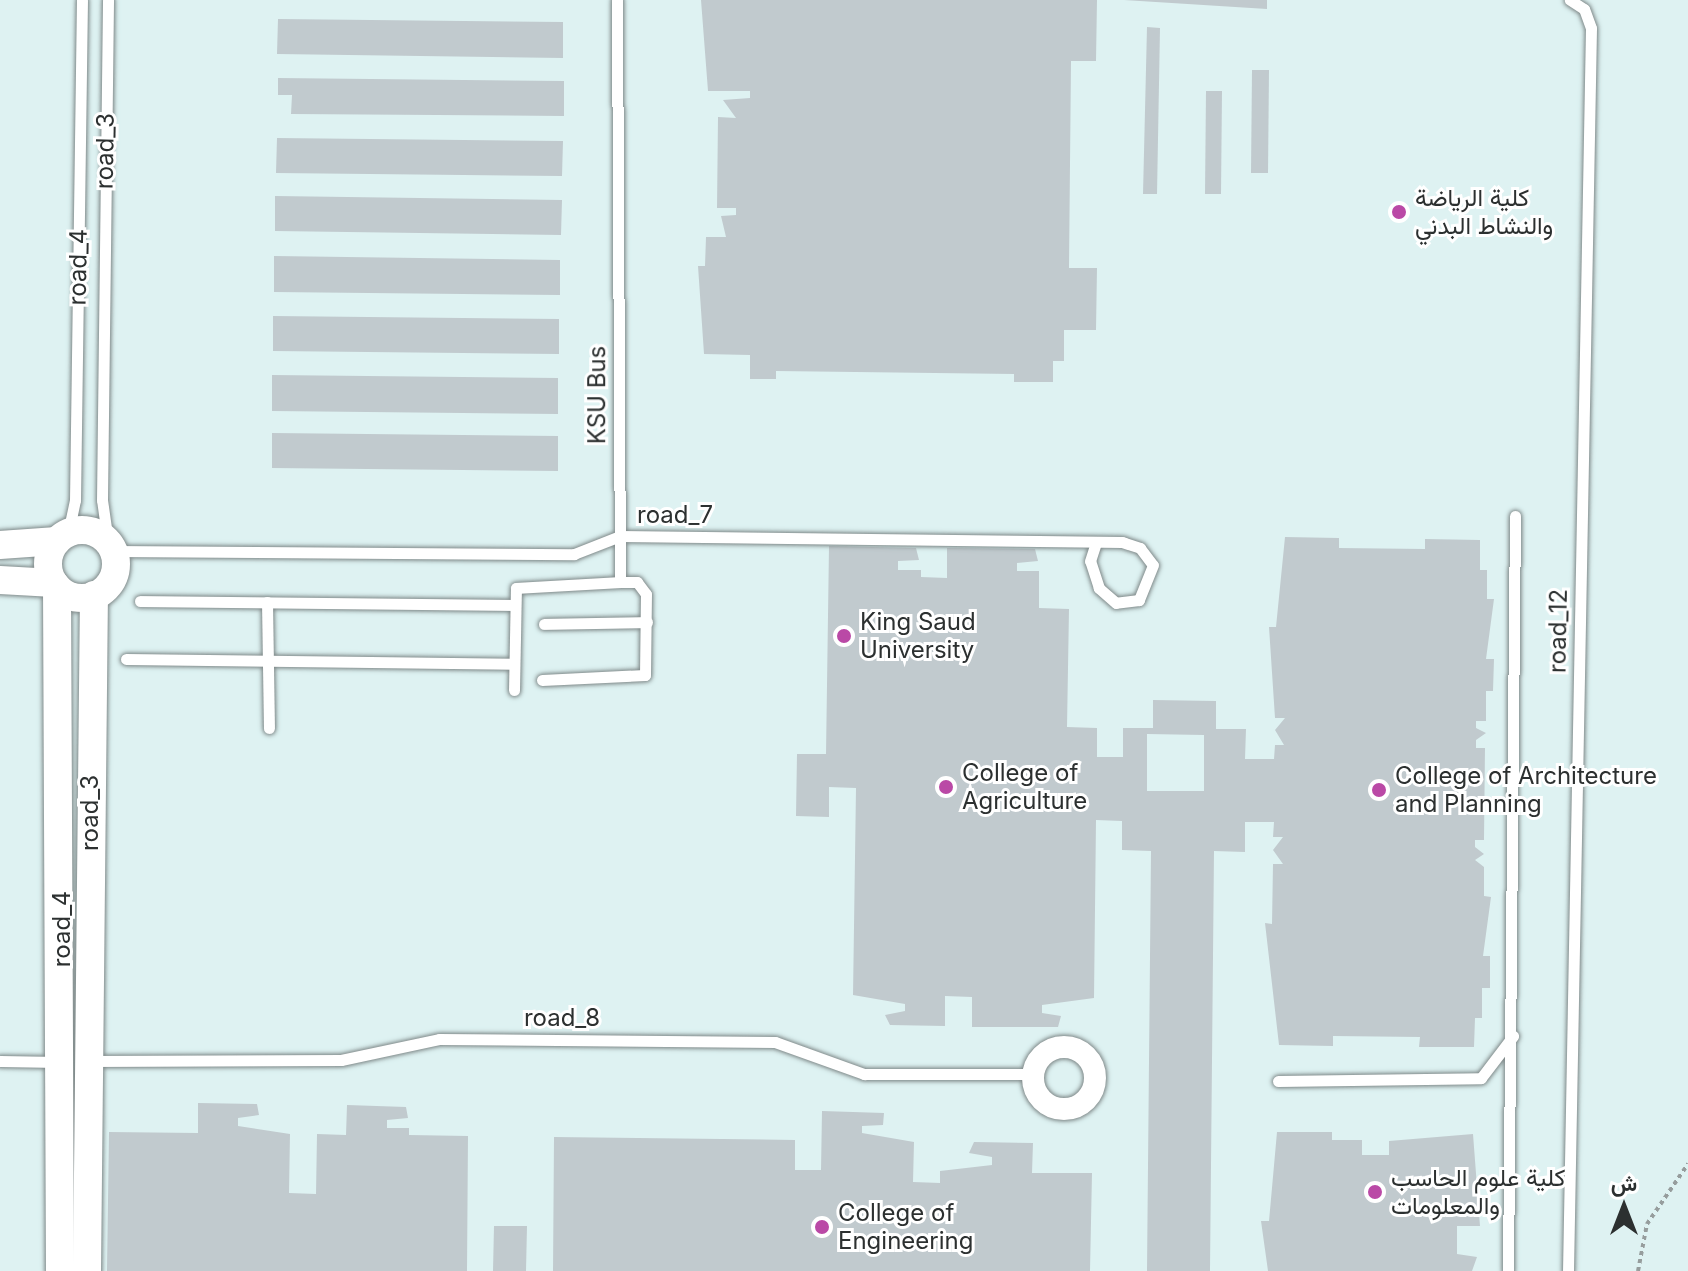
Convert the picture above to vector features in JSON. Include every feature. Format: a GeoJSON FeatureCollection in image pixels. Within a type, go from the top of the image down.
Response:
{"type":"FeatureCollection","features":[{"type":"Feature","properties":{"kind":"street"},"geometry":{"type":"LineString","coordinates":[[0,545],[90,531],[110,546],[115,572],[94,595],[74,597],[56,585],[0,580]]}},
{"type":"Feature","properties":{"kind":"street"},"geometry":{"type":"LineString","coordinates":[[56,585],[48,559],[62,537]]}},
{"type":"Feature","properties":{"kind":"street","name":"road_4"},"geometry":{"type":"LineString","coordinates":[[56,585],[75,1061],[60,1271]]}},
{"type":"Feature","properties":{"kind":"street","name":"road_3"},"geometry":{"type":"LineString","coordinates":[[87,1271],[75,1061],[94,595]]}},
{"type":"Feature","properties":{"kind":"lane","name":"road_4"},"geometry":{"type":"LineString","coordinates":[[62,537],[75,500],[82,0]]}},
{"type":"Feature","properties":{"kind":"lane","name":"road_3"},"geometry":{"type":"LineString","coordinates":[[108,0],[102,500],[110,546]]}},
{"type":"Feature","properties":{"kind":"lane","name":"KSU Bus"},"geometry":{"type":"LineString","coordinates":[[617,0],[620,582]]}},
{"type":"Feature","properties":{"kind":"lane","name":"road_12"},"geometry":{"type":"LineString","coordinates":[[1568,1271],[1591,28],[1584,9],[1570,0]]}},
{"type":"Feature","properties":{"kind":"lane"},"geometry":{"type":"LineString","coordinates":[[1508,1271],[1513,1035],[1515,516]]}},
{"type":"Feature","properties":{"kind":"lane","name":"road_7"},"geometry":{"type":"LineString","coordinates":[[110,546],[548,555],[574,554],[620,536],[1096,542],[1133,543],[1146,553],[1153,577],[1139,600],[1116,603],[1099,588],[1090,561],[1096,542]]}},
{"type":"Feature","properties":{"kind":"lane"},"geometry":{"type":"LineString","coordinates":[[514,690],[512,605],[516,588],[531,583],[620,582],[643,587],[647,622],[645,675],[542,680]]}},
{"type":"Feature","properties":{"kind":"lane"},"geometry":{"type":"LineString","coordinates":[[140,601],[512,605]]}},
{"type":"Feature","properties":{"kind":"lane"},"geometry":{"type":"LineString","coordinates":[[267,602],[269,728]]}},
{"type":"Feature","properties":{"kind":"lane"},"geometry":{"type":"LineString","coordinates":[[544,624],[647,622]]}},
{"type":"Feature","properties":{"kind":"lane"},"geometry":{"type":"LineString","coordinates":[[126,659],[513,664]]}},
{"type":"Feature","properties":{"kind":"lane"},"geometry":{"type":"LineString","coordinates":[[1278,1081],[1481,1078],[1513,1035]]}},
{"type":"Feature","properties":{"kind":"lane","name":"road_8"},"geometry":{"type":"LineString","coordinates":[[0,1061],[341,1060],[439,1039],[775,1042],[864,1074],[1032,1074]]}},
{"type":"Feature","properties":{"kind":"path"},"geometry":{"type":"LineString","coordinates":[[1638,1271],[1647,1224],[1688,1164]]}},
{"type":"Feature","properties":{"kind":"shaded area","name":"King Saud University"},"geometry":{"type":"Polygon","coordinates":[[[0,0],[1688,0],[1688,1271],[0,1271],[0,0]]]}},
{"type":"Feature","properties":{"kind":"building"},"geometry":{"type":"Polygon","coordinates":[[[701,0],[1097,0],[1096,61],[1071,61],[1069,268],[1097,268],[1096,330],[1064,330],[1064,361],[1053,361],[1053,382],[1014,382],[1014,374],[776,371],[776,379],[750,379],[750,355],[704,354],[698,266],[705,266],[706,237],[726,237],[721,216],[736,215],[736,208],[717,208],[718,117],[736,118],[723,100],[750,98],[750,91],[708,91],[701,0]]]}},
{"type":"Feature","properties":{"kind":"building"},"geometry":{"type":"Polygon","coordinates":[[[1124,0],[1267,0],[1267,9],[1124,0]]]}},
{"type":"Feature","properties":{"kind":"building"},"geometry":{"type":"Polygon","coordinates":[[[278,19],[563,22],[563,58],[277,54],[278,19]]]}},
{"type":"Feature","properties":{"kind":"building"},"geometry":{"type":"Polygon","coordinates":[[[1147,27],[1160,28],[1157,194],[1143,194],[1147,27]]]}},
{"type":"Feature","properties":{"kind":"building"},"geometry":{"type":"Polygon","coordinates":[[[1252,70],[1269,70],[1268,173],[1251,173],[1252,70]]]}},
{"type":"Feature","properties":{"kind":"building"},"geometry":{"type":"Polygon","coordinates":[[[278,78],[564,81],[564,116],[291,114],[292,95],[278,95],[278,78]]]}},
{"type":"Feature","properties":{"kind":"building"},"geometry":{"type":"Polygon","coordinates":[[[1206,91],[1222,91],[1221,194],[1205,194],[1206,91]]]}},
{"type":"Feature","properties":{"kind":"building"},"geometry":{"type":"Polygon","coordinates":[[[277,138],[563,141],[562,176],[276,173],[277,138]]]}},
{"type":"Feature","properties":{"kind":"building"},"geometry":{"type":"Polygon","coordinates":[[[275,196],[562,200],[561,235],[275,231],[275,196]]]}},
{"type":"Feature","properties":{"kind":"building"},"geometry":{"type":"Polygon","coordinates":[[[274,256],[560,260],[560,295],[274,292],[274,256]]]}},
{"type":"Feature","properties":{"kind":"building"},"geometry":{"type":"Polygon","coordinates":[[[273,316],[559,319],[559,354],[273,351],[273,316]]]}},
{"type":"Feature","properties":{"kind":"building"},"geometry":{"type":"Polygon","coordinates":[[[272,375],[558,378],[558,414],[272,411],[272,375]]]}},
{"type":"Feature","properties":{"kind":"building"},"geometry":{"type":"Polygon","coordinates":[[[272,433],[558,436],[558,471],[272,468],[272,433]]]}},
{"type":"Feature","properties":{"kind":"building"},"geometry":{"type":"Polygon","coordinates":[[[1285,537],[1339,538],[1339,548],[1425,549],[1425,539],[1480,540],[1480,570],[1487,570],[1487,599],[1494,599],[1486,659],[1494,659],[1493,691],[1486,691],[1486,721],[1476,721],[1476,728],[1486,733],[1476,740],[1476,748],[1485,748],[1484,840],[1475,840],[1475,847],[1484,854],[1475,860],[1484,867],[1484,896],[1491,897],[1483,956],[1490,956],[1490,988],[1482,988],[1482,1018],[1475,1018],[1474,1047],[1419,1047],[1420,1037],[1333,1036],[1333,1046],[1279,1045],[1265,923],[1272,924],[1273,864],[1283,864],[1273,850],[1283,837],[1273,837],[1274,822],[1245,822],[1245,852],[1214,851],[1210,1271],[1147,1271],[1151,851],[1122,850],[1122,821],[1096,820],[1094,998],[1042,1005],[1042,1013],[1061,1016],[1058,1027],[972,1027],[972,997],[945,996],[945,1026],[890,1025],[885,1015],[905,1011],[905,1004],[853,995],[856,788],[829,787],[829,817],[796,816],[797,754],[826,754],[829,546],[916,548],[919,560],[898,561],[898,570],[921,570],[921,577],[947,578],[947,548],[1035,549],[1038,561],[1017,563],[1017,571],[1039,571],[1039,608],[1069,609],[1067,727],[1097,728],[1097,757],[1123,757],[1123,728],[1153,728],[1153,700],[1216,701],[1216,729],[1246,729],[1245,759],[1274,759],[1275,745],[1284,745],[1275,730],[1285,718],[1275,718],[1269,627],[1276,627],[1285,537]],[[1147,734],[1147,791],[1204,791],[1204,735],[1147,734]]]}},
{"type":"Feature","properties":{"kind":"building"},"geometry":{"type":"Polygon","coordinates":[[[198,1103],[257,1104],[259,1115],[238,1118],[238,1126],[290,1134],[289,1193],[316,1194],[317,1134],[346,1135],[347,1105],[406,1107],[408,1118],[387,1120],[387,1128],[409,1128],[409,1135],[468,1136],[467,1271],[107,1271],[109,1132],[198,1133],[198,1103]]]}},
{"type":"Feature","properties":{"kind":"building","name":"College of Engineering"},"geometry":{"type":"Polygon","coordinates":[[[822,1111],[884,1113],[883,1125],[862,1126],[862,1133],[914,1142],[913,1182],[940,1183],[940,1171],[992,1165],[992,1157],[969,1153],[974,1142],[1033,1143],[1032,1173],[1092,1173],[1090,1271],[553,1271],[554,1137],[795,1140],[795,1170],[821,1170],[822,1111]]]}},
{"type":"Feature","properties":{"kind":"building","name":"كلية علوم الحاسب والمعلومات"},"geometry":{"type":"Polygon","coordinates":[[[1277,1132],[1332,1132],[1332,1140],[1362,1140],[1362,1155],[1389,1155],[1389,1141],[1473,1134],[1480,1226],[1457,1226],[1457,1254],[1477,1257],[1472,1271],[1268,1271],[1261,1221],[1269,1221],[1277,1132]]]}},
{"type":"Feature","properties":{"kind":"building"},"geometry":{"type":"Polygon","coordinates":[[[494,1226],[527,1226],[526,1271],[493,1271],[494,1226]]]}},
{"type":"Feature","properties":{"kind":"place","name":"كلية الرياضة والنشاط البدني"},"geometry":{"type":"Point","coordinates":[1399,212]}},
{"type":"Feature","properties":{"kind":"place","name":"King Saud University"},"geometry":{"type":"Point","coordinates":[844,636]}},
{"type":"Feature","properties":{"kind":"place","name":"College of Agriculture"},"geometry":{"type":"Point","coordinates":[946,787]}},
{"type":"Feature","properties":{"kind":"place","name":"College of Architecture and Planning"},"geometry":{"type":"Point","coordinates":[1379,790]}},
{"type":"Feature","properties":{"kind":"place","name":"كلية علوم الحاسب والمعلومات"},"geometry":{"type":"Point","coordinates":[1375,1192]}},
{"type":"Feature","properties":{"kind":"place","name":"College of Engineering"},"geometry":{"type":"Point","coordinates":[822,1227]}}]}
